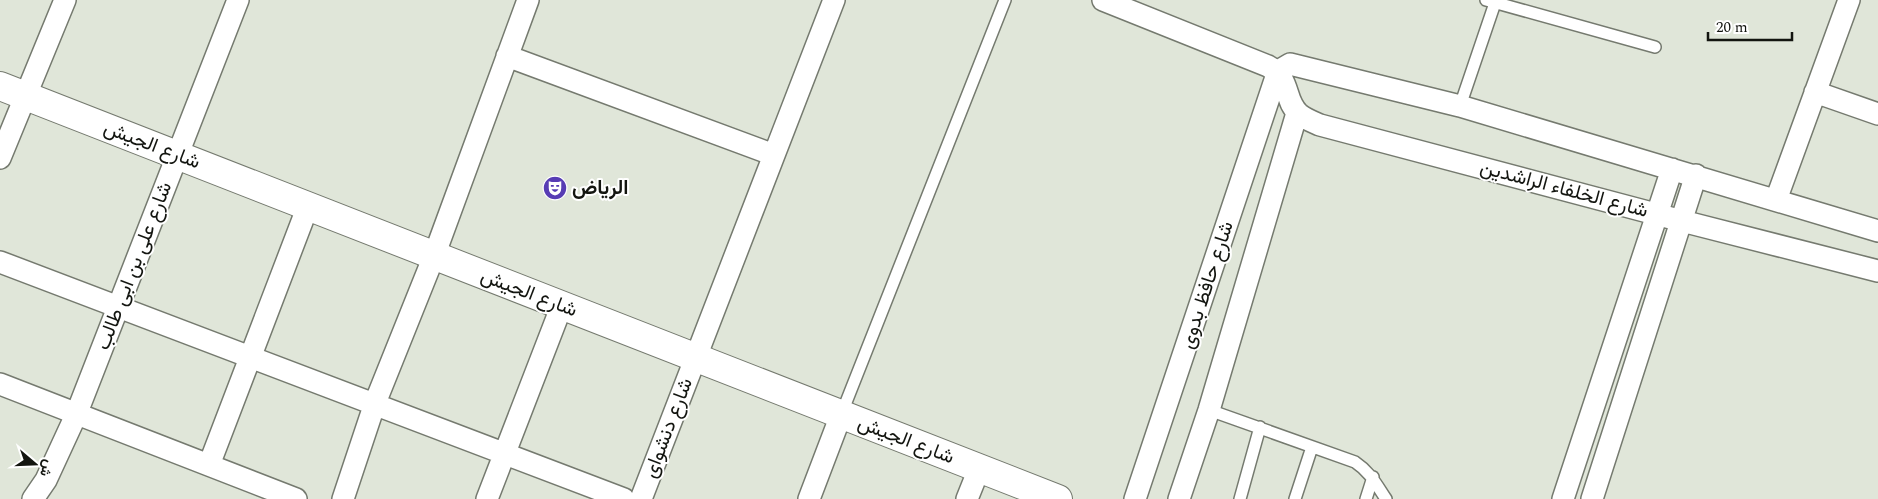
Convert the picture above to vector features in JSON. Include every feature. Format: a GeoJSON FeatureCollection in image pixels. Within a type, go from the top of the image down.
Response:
{"type":"FeatureCollection","features":[{"type":"Feature","properties":{"kind":"street"},"geometry":{"type":"LineString","coordinates":[[0,158],[65,0]]}},
{"type":"Feature","properties":{"kind":"street","name":"شارع على بن ابى طالب"},"geometry":{"type":"LineString","coordinates":[[33,499],[46,480],[76,414],[238,0]]}},
{"type":"Feature","properties":{"kind":"street"},"geometry":{"type":"LineString","coordinates":[[343,499],[375,403],[434,256],[528,0]]}},
{"type":"Feature","properties":{"kind":"street","name":"شارع دنشواى"},"geometry":{"type":"LineString","coordinates":[[640,499],[834,0]]}},
{"type":"Feature","properties":{"kind":"street"},"geometry":{"type":"LineString","coordinates":[[1102,0],[1278,71],[1297,113]]}},
{"type":"Feature","properties":{"kind":"street"},"geometry":{"type":"LineString","coordinates":[[1776,200],[1849,0]]}},
{"type":"Feature","properties":{"kind":"street"},"geometry":{"type":"LineString","coordinates":[[507,56],[774,155]]}},
{"type":"Feature","properties":{"kind":"street"},"geometry":{"type":"LineString","coordinates":[[1278,71],[1290,64],[1460,106],[1696,175],[1878,231]]}},
{"type":"Feature","properties":{"kind":"street","name":"شارع حافظ بدوى"},"geometry":{"type":"LineString","coordinates":[[1135,499],[1278,71]]}},
{"type":"Feature","properties":{"kind":"street","name":"شارع الجيش"},"geometry":{"type":"LineString","coordinates":[[0,86],[1058,499]]}},
{"type":"Feature","properties":{"kind":"street"},"geometry":{"type":"LineString","coordinates":[[1816,92],[1878,114]]}},
{"type":"Feature","properties":{"kind":"street","name":"شارع حافظ بدوى"},"geometry":{"type":"LineString","coordinates":[[1179,499],[1209,410],[1297,113]]}},
{"type":"Feature","properties":{"kind":"street","name":"شارع الخلفاء الراشدين"},"geometry":{"type":"LineString","coordinates":[[1297,113],[1320,125],[1878,271]]}},
{"type":"Feature","properties":{"kind":"street"},"geometry":{"type":"LineString","coordinates":[[1563,499],[1672,169]]}},
{"type":"Feature","properties":{"kind":"street"},"geometry":{"type":"LineString","coordinates":[[1592,499],[1696,175]]}},
{"type":"Feature","properties":{"kind":"street"},"geometry":{"type":"LineString","coordinates":[[209,465],[308,206]]}},
{"type":"Feature","properties":{"kind":"street"},"geometry":{"type":"LineString","coordinates":[[0,262],[624,499]]}},
{"type":"Feature","properties":{"kind":"street"},"geometry":{"type":"LineString","coordinates":[[487,499],[562,305]]}},
{"type":"Feature","properties":{"kind":"street"},"geometry":{"type":"LineString","coordinates":[[0,384],[296,499]]}},
{"type":"Feature","properties":{"kind":"street"},"geometry":{"type":"LineString","coordinates":[[809,499],[841,415]]}},
{"type":"Feature","properties":{"kind":"street"},"geometry":{"type":"LineString","coordinates":[[967,499],[979,469]]}},
{"type":"Feature","properties":{"kind":"lane"},"geometry":{"type":"LineString","coordinates":[[841,415],[1005,0]]}},
{"type":"Feature","properties":{"kind":"lane"},"geometry":{"type":"LineString","coordinates":[[1460,106],[1493,1],[1655,47]]}},
{"type":"Feature","properties":{"kind":"lane"},"geometry":{"type":"LineString","coordinates":[[1209,410],[1355,462],[1365,468],[1373,477],[1386,499]]}},
{"type":"Feature","properties":{"kind":"lane"},"geometry":{"type":"LineString","coordinates":[[1240,499],[1260,427]]}},
{"type":"Feature","properties":{"kind":"lane"},"geometry":{"type":"LineString","coordinates":[[1295,499],[1312,447]]}},
{"type":"Feature","properties":{"kind":"lane"},"geometry":{"type":"LineString","coordinates":[[1366,499],[1373,477]]}},
{"type":"Feature","properties":{"kind":"place","name":"الرياض"},"geometry":{"type":"Point","coordinates":[555,188]}}]}
